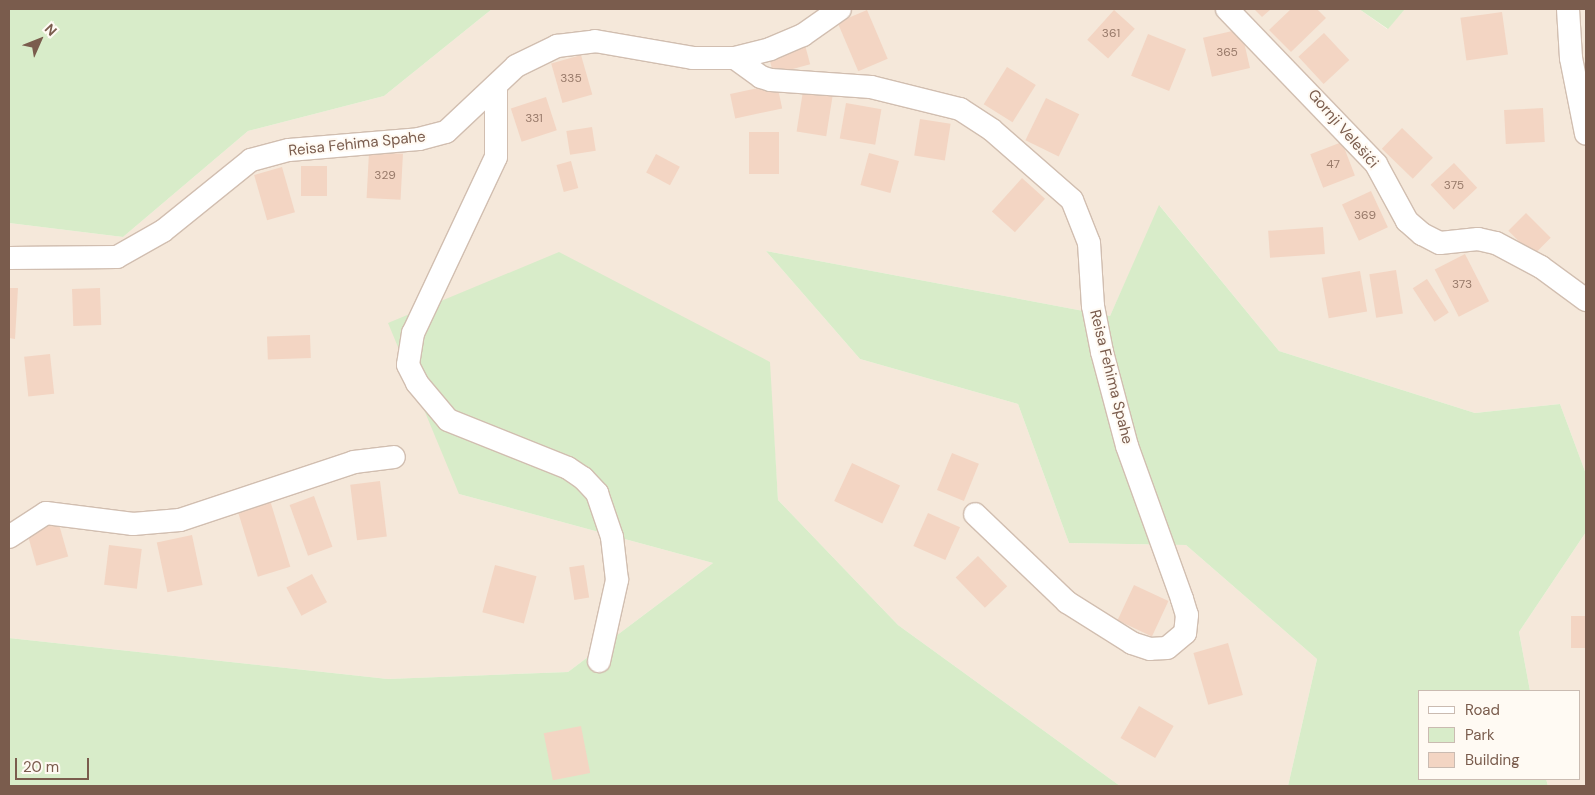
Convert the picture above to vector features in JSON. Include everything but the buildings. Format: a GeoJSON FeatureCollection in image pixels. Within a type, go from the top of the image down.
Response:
{"type":"FeatureCollection","features":[{"type":"Feature","properties":{"kind":"street","name":"Reisa Fehima Spahe"},"geometry":{"type":"LineString","coordinates":[[9,258],[117,256],[163,232],[251,160],[289,150],[435,136],[466,117],[496,86],[536,54],[576,41],[648,48],[693,58],[735,58],[770,49],[803,35],[840,9]]}},
{"type":"Feature","properties":{"kind":"street","name":"Gornji Velešići"},"geometry":{"type":"LineString","coordinates":[[1227,9],[1376,164],[1407,221],[1422,234],[1440,243],[1478,239],[1496,244],[1541,267],[1586,300]]}},
{"type":"Feature","properties":{"kind":"street"},"geometry":{"type":"LineString","coordinates":[[1568,9],[1571,58],[1586,134]]}},
{"type":"Feature","properties":{"kind":"street","name":"Reisa Fehima Spahe"},"geometry":{"type":"LineString","coordinates":[[735,58],[761,77],[771,80],[871,87],[960,109],[992,130],[1072,200],[1089,243],[1093,306],[1102,352],[1127,446],[1185,607],[1185,633],[1167,648],[1150,649],[1132,643],[1067,602],[975,514]]}},
{"type":"Feature","properties":{"kind":"street"},"geometry":{"type":"LineString","coordinates":[[496,86],[496,157],[413,333],[408,365],[416,383],[448,420],[568,468],[583,478],[597,493],[612,537],[617,580],[599,661]]}},
{"type":"Feature","properties":{"kind":"street"},"geometry":{"type":"LineString","coordinates":[[9,537],[46,513],[133,524],[180,520],[337,467],[394,457]]}},
{"type":"Feature","properties":{"kind":"shaded area"},"geometry":{"type":"Polygon","coordinates":[[[492,9],[1359,9],[1387,29],[1405,9],[1586,9],[1586,474],[1560,404],[1475,413],[1279,351],[1160,206],[1110,316],[766,251],[860,359],[1018,404],[1069,543],[1186,545],[1317,659],[1288,786],[1120,786],[898,625],[778,500],[769,362],[459,494],[713,563],[568,672],[388,679],[9,638],[9,223],[123,237],[248,131],[384,96],[492,9]]]}},
{"type":"Feature","properties":{"kind":"shaded area"},"geometry":{"type":"Polygon","coordinates":[[[1586,532],[1586,786],[1548,786],[1546,780],[1580,780],[1580,690],[1530,690],[1519,632],[1586,532]]]}},
{"type":"Feature","properties":{"kind":"green space"},"geometry":{"type":"Polygon","coordinates":[[[9,9],[492,9],[384,96],[248,131],[123,237],[9,223],[9,9]]]}},
{"type":"Feature","properties":{"kind":"green space"},"geometry":{"type":"Polygon","coordinates":[[[1359,9],[1405,9],[1388,29],[1359,9]]]}},
{"type":"Feature","properties":{"kind":"green space"},"geometry":{"type":"Polygon","coordinates":[[[1159,205],[1279,351],[1475,413],[1560,404],[1586,474],[1586,532],[1519,632],[1530,690],[1418,690],[1418,780],[1546,780],[1548,786],[1288,786],[1317,659],[1186,545],[1069,543],[1018,404],[860,359],[766,251],[1110,316],[1159,205]]]}},
{"type":"Feature","properties":{"kind":"green space"},"geometry":{"type":"Polygon","coordinates":[[[559,252],[770,362],[778,500],[898,625],[1120,786],[9,786],[9,638],[388,679],[568,672],[713,563],[459,494],[388,323],[559,252]]]}}]}
